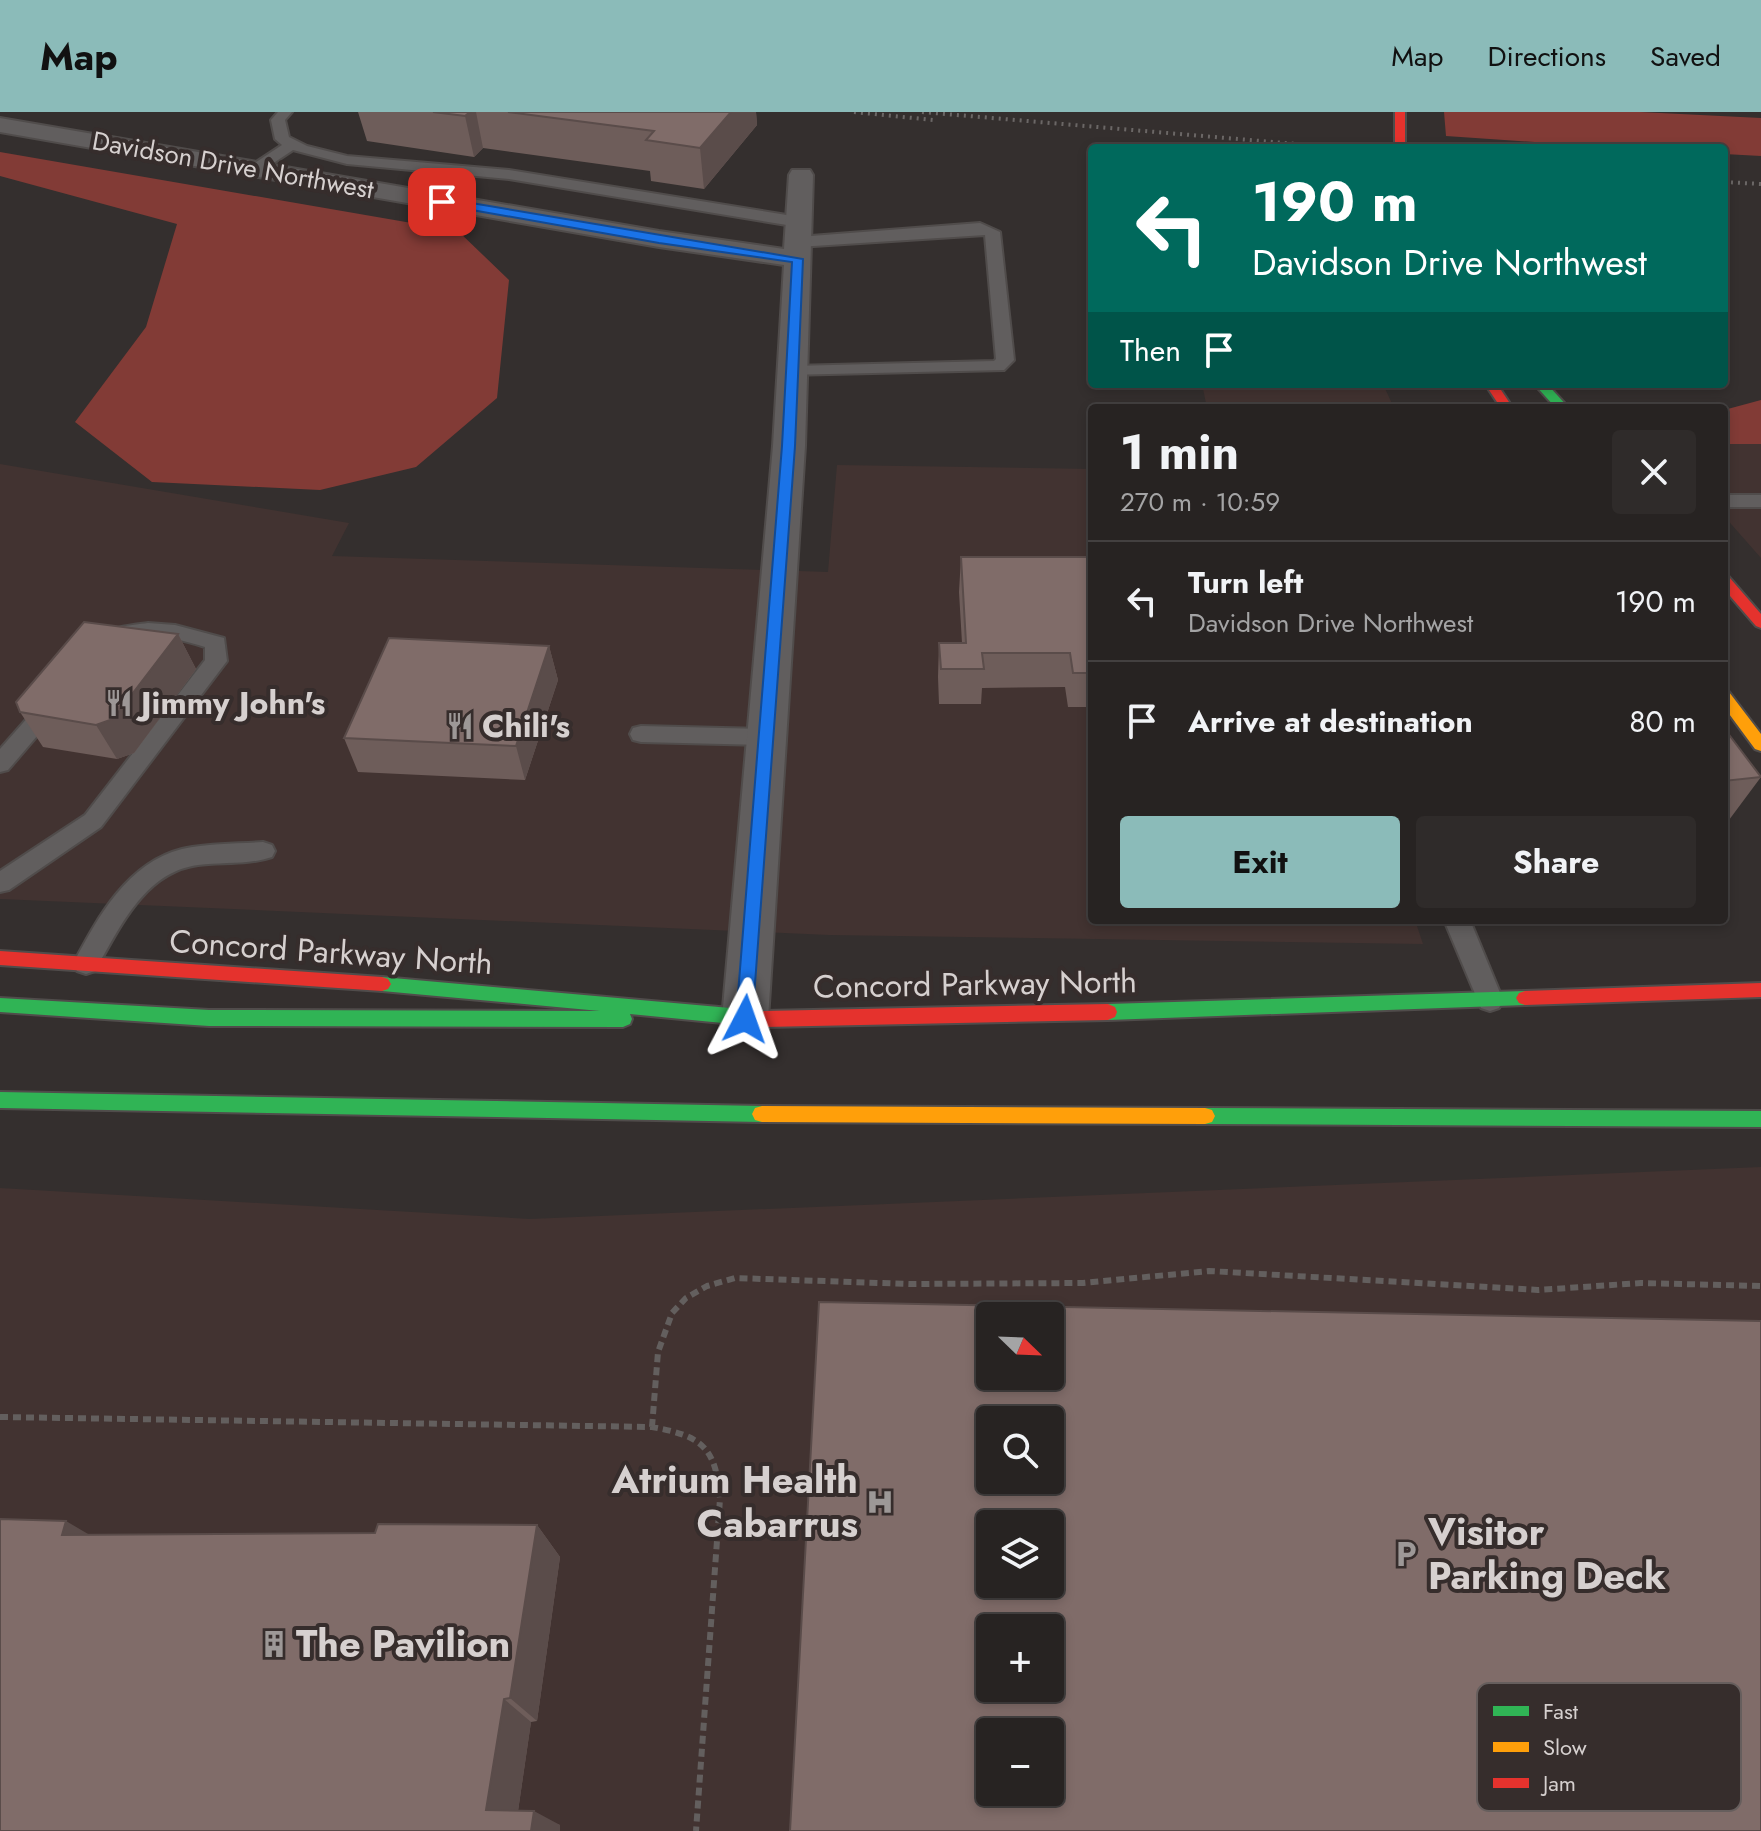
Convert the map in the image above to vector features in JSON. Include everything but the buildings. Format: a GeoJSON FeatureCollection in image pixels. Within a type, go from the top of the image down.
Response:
{"type":"FeatureCollection","features":[{"type":"Feature","properties":{"kind":"main road"},"geometry":{"type":"LineString","coordinates":[[1400,112],[1400,144]]}},
{"type":"Feature","properties":{"kind":"main road"},"geometry":{"type":"LineString","coordinates":[[1544,388],[1559,404]]}},
{"type":"Feature","properties":{"kind":"main road"},"geometry":{"type":"LineString","coordinates":[[1728,585],[1761,623]]}},
{"type":"Feature","properties":{"kind":"main road"},"geometry":{"type":"LineString","coordinates":[[1728,701],[1761,745]]}},
{"type":"Feature","properties":{"kind":"main road","name":"Concord Parkway North"},"geometry":{"type":"LineString","coordinates":[[0,958],[476,991],[745,1019],[1203,1010],[1761,990]]}},
{"type":"Feature","properties":{"kind":"main road"},"geometry":{"type":"LineString","coordinates":[[0,1005],[209,1018],[745,1019]]}},
{"type":"Feature","properties":{"kind":"main road"},"geometry":{"type":"LineString","coordinates":[[0,1100],[588,1111],[1761,1119]]}},
{"type":"Feature","properties":{"kind":"street","name":"Davidson Drive Northwest"},"geometry":{"type":"LineString","coordinates":[[0,125],[659,239],[798,241]]}},
{"type":"Feature","properties":{"kind":"street"},"geometry":{"type":"LineString","coordinates":[[745,1019],[792,371],[801,175]]}},
{"type":"Feature","properties":{"kind":"lane"},"geometry":{"type":"LineString","coordinates":[[285,112],[278,120],[282,139],[299,150],[343,159],[469,169],[798,241]]}},
{"type":"Feature","properties":{"kind":"lane"},"geometry":{"type":"LineString","coordinates":[[255,169],[291,145]]}},
{"type":"Feature","properties":{"kind":"lane","name":"Davidson Drive Northwest"},"geometry":{"type":"LineString","coordinates":[[792,371],[998,366],[1005,360],[992,232],[980,228],[798,241]]}},
{"type":"Feature","properties":{"kind":"lane"},"geometry":{"type":"LineString","coordinates":[[1728,501],[1761,501]]}},
{"type":"Feature","properties":{"kind":"lane"},"geometry":{"type":"LineString","coordinates":[[0,883],[93,821],[216,661],[216,643],[148,628],[125,631],[106,641],[94,656]]}},
{"type":"Feature","properties":{"kind":"lane"},"geometry":{"type":"LineString","coordinates":[[0,763],[65,689]]}},
{"type":"Feature","properties":{"kind":"lane"},"geometry":{"type":"LineString","coordinates":[[641,734],[767,737]]}},
{"type":"Feature","properties":{"kind":"lane"},"geometry":{"type":"LineString","coordinates":[[86,964],[117,914],[158,867],[182,858],[263,851]]}},
{"type":"Feature","properties":{"kind":"lane"},"geometry":{"type":"LineString","coordinates":[[1459,924],[1490,1000]]}},
{"type":"Feature","properties":{"kind":"path"},"geometry":{"type":"LineString","coordinates":[[652,1427],[661,1337],[669,1314],[684,1297],[708,1283],[735,1278],[909,1284],[1083,1283],[1209,1271],[1538,1290],[1641,1283],[1761,1286]]}},
{"type":"Feature","properties":{"kind":"path"},"geometry":{"type":"LineString","coordinates":[[0,1417],[652,1427],[683,1432],[709,1447],[719,1471],[720,1499],[696,1831]]}},
{"type":"Feature","properties":{"kind":"shaded area"},"geometry":{"type":"Polygon","coordinates":[[[1444,112],[1640,112],[1761,118],[1761,156],[1728,154],[1728,144],[1563,144],[1446,136],[1444,112]]]}},
{"type":"Feature","properties":{"kind":"shaded area"},"geometry":{"type":"Polygon","coordinates":[[[0,152],[458,231],[509,280],[497,398],[416,467],[320,490],[152,482],[75,422],[146,327],[177,224],[0,176],[0,152]]]}},
{"type":"Feature","properties":{"kind":"shaded area"},"geometry":{"type":"Polygon","coordinates":[[[1203,388],[1385,388],[1392,404],[1206,404],[1203,388]]]}},
{"type":"Feature","properties":{"kind":"shaded area"},"geometry":{"type":"Polygon","coordinates":[[[1761,400],[1761,444],[1728,444],[1728,409],[1761,400]]]}},
{"type":"Feature","properties":{"kind":"shaded area"},"geometry":{"type":"Polygon","coordinates":[[[1728,444],[1761,444],[1761,558],[1728,521],[1728,444]]]}},
{"type":"Feature","properties":{"kind":"shaded area"},"geometry":{"type":"Polygon","coordinates":[[[0,464],[349,523],[332,556],[828,572],[837,465],[1088,469],[1088,924],[1416,924],[1423,944],[829,935],[0,899],[0,464]]]}},
{"type":"Feature","properties":{"kind":"shaded area","name":"Atrium Health Cabarrus"},"geometry":{"type":"Polygon","coordinates":[[[1761,1167],[1761,1831],[0,1831],[0,1188],[530,1219],[1761,1167]]]}},
{"type":"Feature","properties":{"kind":"railway"},"geometry":{"type":"LineString","coordinates":[[854,112],[933,120]]}},
{"type":"Feature","properties":{"kind":"railway"},"geometry":{"type":"LineString","coordinates":[[922,112],[1296,144]]}},
{"type":"Feature","properties":{"kind":"railway"},"geometry":{"type":"LineString","coordinates":[[1728,182],[1761,184]]}},
{"type":"Feature","properties":{"kind":"traffic: fast"},"geometry":{"type":"LineString","coordinates":[[1544,388],[1559,404]]}},
{"type":"Feature","properties":{"kind":"traffic: fast"},"geometry":{"type":"LineString","coordinates":[[382,984],[764,1019]]}},
{"type":"Feature","properties":{"kind":"traffic: fast"},"geometry":{"type":"LineString","coordinates":[[1108,1012],[1525,998]]}},
{"type":"Feature","properties":{"kind":"traffic: fast"},"geometry":{"type":"LineString","coordinates":[[0,1005],[209,1018],[623,1019]]}},
{"type":"Feature","properties":{"kind":"traffic: fast"},"geometry":{"type":"LineString","coordinates":[[0,1100],[762,1114]]}},
{"type":"Feature","properties":{"kind":"traffic: fast"},"geometry":{"type":"LineString","coordinates":[[1205,1116],[1761,1119]]}},
{"type":"Feature","properties":{"kind":"traffic: slow"},"geometry":{"type":"LineString","coordinates":[[1728,701],[1761,745]]}},
{"type":"Feature","properties":{"kind":"traffic: slow"},"geometry":{"type":"LineString","coordinates":[[762,1114],[1205,1116]]}},
{"type":"Feature","properties":{"kind":"traffic: jam"},"geometry":{"type":"LineString","coordinates":[[1400,112],[1400,144]]}},
{"type":"Feature","properties":{"kind":"traffic: jam"},"geometry":{"type":"LineString","coordinates":[[1494,388],[1504,404]]}},
{"type":"Feature","properties":{"kind":"traffic: jam"},"geometry":{"type":"LineString","coordinates":[[1728,585],[1761,623]]}},
{"type":"Feature","properties":{"kind":"traffic: jam"},"geometry":{"type":"LineString","coordinates":[[0,958],[382,984]]}},
{"type":"Feature","properties":{"kind":"traffic: jam"},"geometry":{"type":"LineString","coordinates":[[1525,998],[1761,990]]}},
{"type":"Feature","properties":{"kind":"traffic: jam"},"geometry":{"type":"LineString","coordinates":[[764,1019],[1108,1012]]}},
{"type":"Feature","properties":{"kind":"place","name":"Jimmy John's"},"geometry":{"type":"Point","coordinates":[119,703]}},
{"type":"Feature","properties":{"kind":"place","name":"Chili's"},"geometry":{"type":"Point","coordinates":[460,726]}},
{"type":"Feature","properties":{"kind":"place","name":"Atrium Health Cabarrus"},"geometry":{"type":"Point","coordinates":[880,1502]}},
{"type":"Feature","properties":{"kind":"place","name":"Visitor Parking Deck"},"geometry":{"type":"Point","coordinates":[1406,1554]}},
{"type":"Feature","properties":{"kind":"place","name":"The Pavilion"},"geometry":{"type":"Point","coordinates":[274,1644]}},
{"type":"Feature","properties":{"kind":"route"},"geometry":{"type":"LineString","coordinates":[[442,202],[797,259],[789,446],[745,1019]]}}]}
